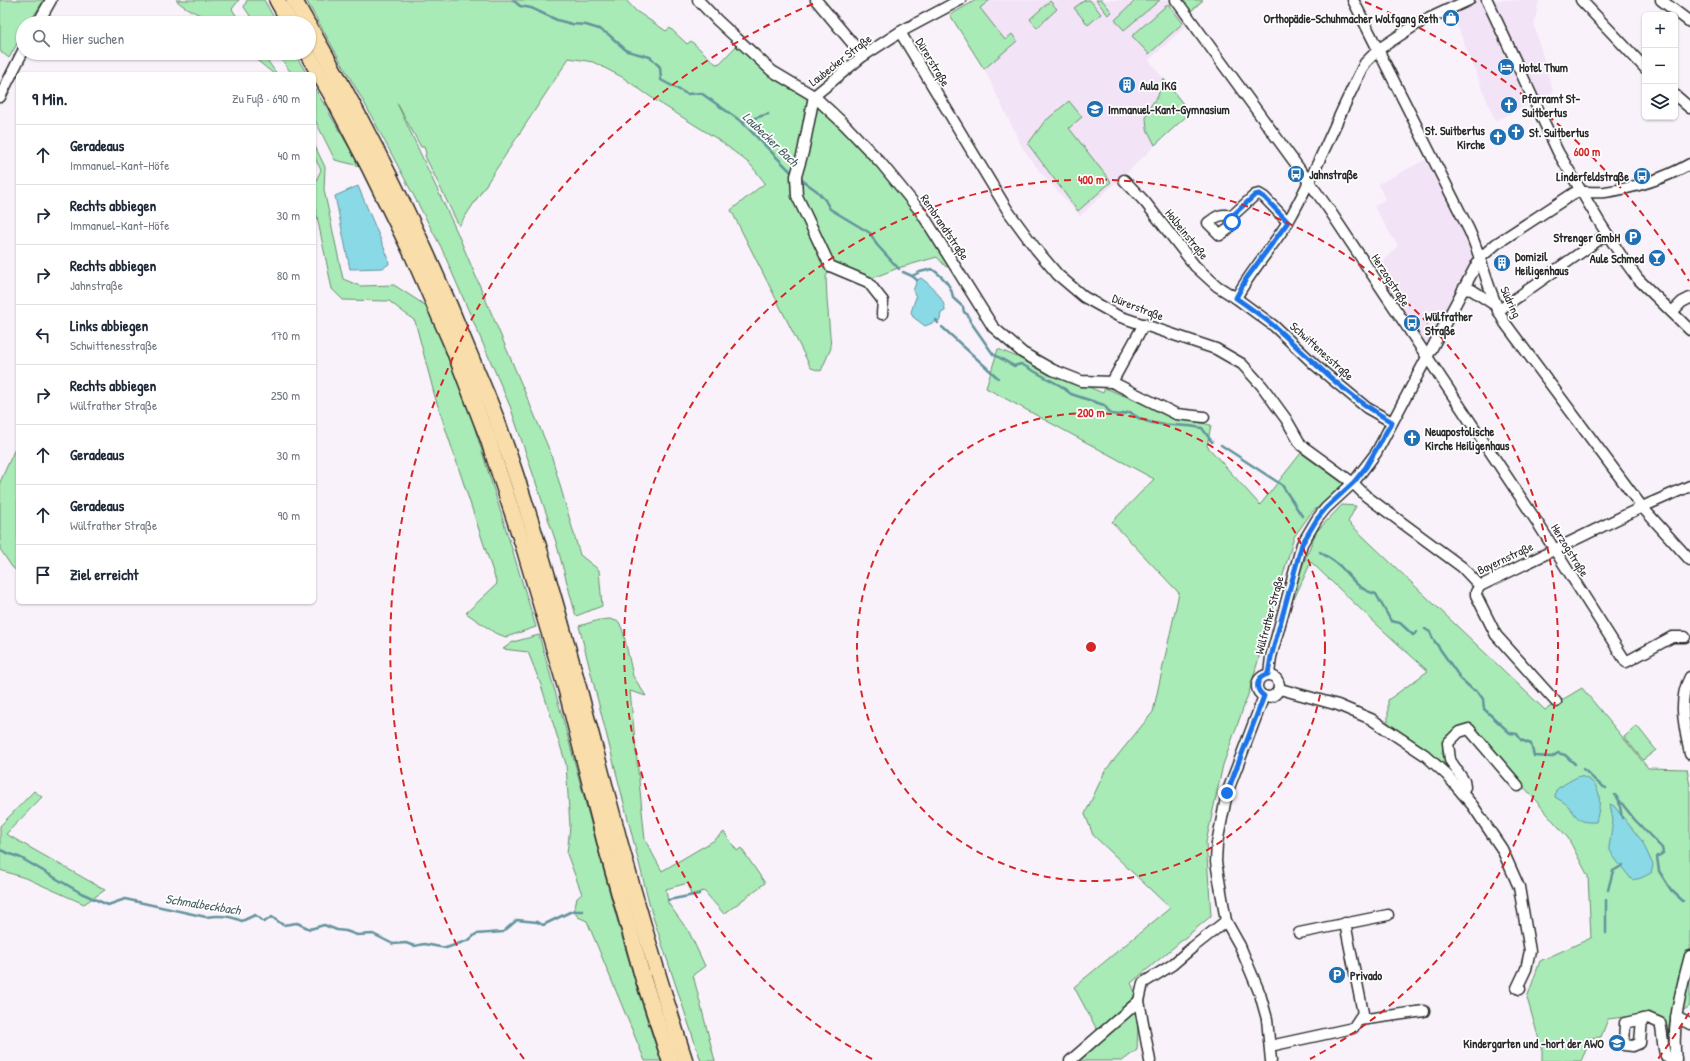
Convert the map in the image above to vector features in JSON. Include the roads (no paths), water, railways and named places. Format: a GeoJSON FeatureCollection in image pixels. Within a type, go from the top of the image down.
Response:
{"type":"FeatureCollection","features":[{"type":"Feature","properties":{"kind":"highway"},"geometry":{"type":"LineString","coordinates":[[277,0],[286,16]]}},
{"type":"Feature","properties":{"kind":"highway"},"geometry":{"type":"LineString","coordinates":[[294,0],[303,16]]}},
{"type":"Feature","properties":{"kind":"highway"},"geometry":{"type":"LineString","coordinates":[[316,38],[345,89],[389,173],[425,248],[501,431],[538,543],[656,970],[685,1061]]}},
{"type":"Feature","properties":{"kind":"highway"},"geometry":{"type":"LineString","coordinates":[[311,60],[358,146],[412,254],[452,345],[486,436],[524,548],[566,689],[626,918],[643,978],[670,1061]]}},
{"type":"Feature","properties":{"kind":"street"},"geometry":{"type":"LineString","coordinates":[[42,16],[51,0]]}},
{"type":"Feature","properties":{"kind":"street","name":"Rembrandtstraße"},"geometry":{"type":"LineString","coordinates":[[698,0],[772,71],[814,96],[845,125],[881,163],[922,212],[994,326],[1024,353],[1053,370],[1081,381],[1112,382]]}},
{"type":"Feature","properties":{"kind":"street"},"geometry":{"type":"LineString","coordinates":[[816,0],[863,56]]}},
{"type":"Feature","properties":{"kind":"street","name":"Laubecker Straße"},"geometry":{"type":"LineString","coordinates":[[882,314],[883,301],[868,282],[830,266],[797,196],[796,176],[803,152],[814,96],[863,56],[900,32],[960,0]]}},
{"type":"Feature","properties":{"kind":"street","name":"Herzogstraße"},"geometry":{"type":"LineString","coordinates":[[1176,0],[1309,182],[1362,259],[1537,522],[1626,662],[1672,638],[1685,637]]}},
{"type":"Feature","properties":{"kind":"street","name":"Südring"},"geometry":{"type":"LineString","coordinates":[[1353,0],[1469,230],[1480,258],[1496,308],[1505,323],[1642,507],[1690,560]]}},
{"type":"Feature","properties":{"kind":"street"},"geometry":{"type":"LineString","coordinates":[[1236,298],[1246,279],[1288,222],[1309,182],[1365,63],[1379,49],[1417,24],[1470,0]]}},
{"type":"Feature","properties":{"kind":"street"},"geometry":{"type":"LineString","coordinates":[[1487,0],[1544,124],[1607,234],[1638,279],[1690,330]]}},
{"type":"Feature","properties":{"kind":"street"},"geometry":{"type":"LineString","coordinates":[[1581,0],[1642,65]]}},
{"type":"Feature","properties":{"kind":"street"},"geometry":{"type":"LineString","coordinates":[[1661,0],[1690,22]]}},
{"type":"Feature","properties":{"kind":"street","name":"Dürerstraße"},"geometry":{"type":"LineString","coordinates":[[900,32],[1008,211],[1036,249],[1058,275],[1084,297],[1118,316],[1216,350],[1242,364],[1262,386],[1286,418],[1301,445],[1354,482]]}},
{"type":"Feature","properties":{"kind":"street"},"geometry":{"type":"LineString","coordinates":[[0,97],[18,60]]}},
{"type":"Feature","properties":{"kind":"street"},"geometry":{"type":"LineString","coordinates":[[1678,98],[1690,108]]}},
{"type":"Feature","properties":{"kind":"street"},"geometry":{"type":"LineString","coordinates":[[1581,191],[1599,193],[1633,185],[1663,176],[1690,164]]}},
{"type":"Feature","properties":{"kind":"street","name":"Holbeinstraße"},"geometry":{"type":"LineString","coordinates":[[1124,180],[1145,202],[1195,266],[1217,286],[1236,298]]}},
{"type":"Feature","properties":{"kind":"street","name":"Wülfrather Straße"},"geometry":{"type":"LineString","coordinates":[[1268,674],[1271,657],[1302,544],[1317,519],[1326,508],[1354,482],[1376,453],[1480,258],[1496,244],[1569,196],[1581,191]]}},
{"type":"Feature","properties":{"kind":"street"},"geometry":{"type":"LineString","coordinates":[[1232,216],[1255,195],[1259,194],[1264,197],[1288,222]]}},
{"type":"Feature","properties":{"kind":"street"},"geometry":{"type":"LineString","coordinates":[[1463,289],[1472,290],[1496,308],[1607,234]]}},
{"type":"Feature","properties":{"kind":"street","name":"Schwittenesstraße"},"geometry":{"type":"LineString","coordinates":[[1236,298],[1274,326],[1315,365],[1367,408],[1392,422]]}},
{"type":"Feature","properties":{"kind":"street"},"geometry":{"type":"LineString","coordinates":[[1672,312],[1682,302],[1690,298]]}},
{"type":"Feature","properties":{"kind":"street"},"geometry":{"type":"LineString","coordinates":[[1144,324],[1112,382],[1176,414],[1204,418]]}},
{"type":"Feature","properties":{"kind":"street","name":"Bayernstraße"},"geometry":{"type":"LineString","coordinates":[[1354,482],[1366,496],[1462,567],[1480,586],[1642,507],[1690,486]]}},
{"type":"Feature","properties":{"kind":"street"},"geometry":{"type":"LineString","coordinates":[[1480,586],[1476,592],[1476,595],[1496,635],[1556,702]]}},
{"type":"Feature","properties":{"kind":"street"},"geometry":{"type":"LineString","coordinates":[[1268,674],[1278,679],[1280,689],[1273,696],[1264,696],[1257,689],[1257,684],[1263,675],[1268,674]]}},
{"type":"Feature","properties":{"kind":"street"},"geometry":{"type":"LineString","coordinates":[[1690,677],[1685,688],[1683,704],[1683,715],[1690,754]]}},
{"type":"Feature","properties":{"kind":"street"},"geometry":{"type":"LineString","coordinates":[[1280,689],[1338,705],[1371,719],[1425,755],[1447,775],[1462,792],[1502,849],[1519,887],[1530,951],[1526,969],[1517,988],[1520,989]]}},
{"type":"Feature","properties":{"kind":"street"},"geometry":{"type":"LineString","coordinates":[[1264,696],[1227,793],[1217,843],[1218,874],[1226,921],[1240,946],[1260,994],[1267,1019],[1271,1061]]}},
{"type":"Feature","properties":{"kind":"street"},"geometry":{"type":"LineString","coordinates":[[1462,792],[1465,787],[1464,781],[1450,760],[1448,743],[1458,732],[1469,729],[1518,786]]}},
{"type":"Feature","properties":{"kind":"street"},"geometry":{"type":"LineString","coordinates":[[1299,933],[1388,915]]}},
{"type":"Feature","properties":{"kind":"street"},"geometry":{"type":"LineString","coordinates":[[1150,1061],[1139,1001],[1143,983],[1172,966],[1226,921]]}},
{"type":"Feature","properties":{"kind":"street"},"geometry":{"type":"LineString","coordinates":[[1270,1046],[1347,1030],[1353,1028],[1360,1020],[1363,1014],[1345,923]]}},
{"type":"Feature","properties":{"kind":"street"},"geometry":{"type":"LineString","coordinates":[[1642,1019],[1648,1018],[1660,1023],[1663,1036],[1663,1049],[1666,1057],[1676,1060],[1676,1017],[1690,956]]}},
{"type":"Feature","properties":{"kind":"street"},"geometry":{"type":"LineString","coordinates":[[1070,1061],[1139,1001]]}},
{"type":"Feature","properties":{"kind":"street"},"geometry":{"type":"LineString","coordinates":[[1360,1020],[1424,1011]]}},
{"type":"Feature","properties":{"kind":"street"},"geometry":{"type":"LineString","coordinates":[[1676,1017],[1690,1024]]}},
{"type":"Feature","properties":{"kind":"water"},"geometry":{"type":"Polygon","coordinates":[[[358,186],[388,257],[389,264],[383,268],[350,269],[335,196],[358,186]]]}},
{"type":"Feature","properties":{"kind":"water"},"geometry":{"type":"Polygon","coordinates":[[[921,278],[933,288],[940,297],[945,311],[941,313],[940,320],[925,326],[913,317],[911,312],[916,297],[913,291],[917,280],[921,278]]]}},
{"type":"Feature","properties":{"kind":"water"},"geometry":{"type":"Polygon","coordinates":[[[1580,776],[1588,779],[1597,788],[1599,794],[1599,808],[1596,822],[1582,821],[1564,802],[1555,797],[1556,790],[1580,776]]]}},
{"type":"Feature","properties":{"kind":"water"},"geometry":{"type":"Polygon","coordinates":[[[1610,804],[1614,806],[1642,841],[1653,865],[1651,873],[1641,878],[1632,880],[1613,856],[1609,848],[1613,820],[1610,804]]]}},
{"type":"Feature","properties":{"kind":"waterway","name":"Laubecker Bach"},"geometry":{"type":"LineString","coordinates":[[513,0],[520,6],[531,8],[557,20],[599,29],[608,34],[627,51],[650,57],[660,67],[661,80],[687,94],[701,93],[742,122],[793,174]]}},
{"type":"Feature","properties":{"kind":"waterway"},"geometry":{"type":"LineString","coordinates":[[742,122],[768,114]]}},
{"type":"Feature","properties":{"kind":"waterway","name":"Laubecker Bach"},"geometry":{"type":"LineString","coordinates":[[799,178],[817,191],[825,200],[830,209],[870,233],[877,245],[899,269]]}},
{"type":"Feature","properties":{"kind":"waterway","name":"Laubecker Bach"},"geometry":{"type":"LineString","coordinates":[[903,272],[912,276],[932,269],[949,285],[953,298],[963,307],[964,312],[968,315],[970,321],[993,354],[1014,366],[1021,364],[1061,386],[1071,394],[1104,405],[1111,414],[1120,415],[1130,412],[1138,418],[1146,421],[1202,428],[1212,442]]}},
{"type":"Feature","properties":{"kind":"waterway","name":"Laubecker Bach"},"geometry":{"type":"LineString","coordinates":[[912,276],[917,280]]}},
{"type":"Feature","properties":{"kind":"waterway"},"geometry":{"type":"LineString","coordinates":[[942,327],[998,378]]}},
{"type":"Feature","properties":{"kind":"waterway","name":"Laubecker Bach"},"geometry":{"type":"LineString","coordinates":[[1221,445],[1282,485],[1302,516]]}},
{"type":"Feature","properties":{"kind":"waterway","name":"Laubecker Bach"},"geometry":{"type":"LineString","coordinates":[[1320,552],[1338,564],[1360,587],[1376,594],[1391,621],[1400,623],[1413,635],[1417,632]]}},
{"type":"Feature","properties":{"kind":"waterway","name":"Laubecker Bach"},"geometry":{"type":"LineString","coordinates":[[1425,629],[1430,632],[1433,639],[1461,679],[1472,689],[1478,692],[1483,699],[1484,709],[1510,733],[1517,734],[1521,740],[1531,744],[1534,756],[1552,757],[1558,753],[1565,755],[1575,764]]}},
{"type":"Feature","properties":{"kind":"waterway","name":"Laubecker Bach"},"geometry":{"type":"LineString","coordinates":[[1583,769],[1600,785],[1606,788]]}},
{"type":"Feature","properties":{"kind":"waterway","name":"Laubecker Bach"},"geometry":{"type":"LineString","coordinates":[[1615,795],[1635,820],[1662,848],[1663,853],[1657,857],[1659,871],[1671,890],[1683,901]]}},
{"type":"Feature","properties":{"kind":"waterway"},"geometry":{"type":"LineString","coordinates":[[1619,801],[1622,818]]}},
{"type":"Feature","properties":{"kind":"waterway","name":"Schmalbeckbach"},"geometry":{"type":"LineString","coordinates":[[0,850],[21,858],[81,893],[108,905],[125,899],[206,917],[224,916],[242,921],[255,915],[264,922],[272,917],[283,925],[297,923],[310,929],[324,925],[357,935],[373,934],[393,944],[406,943],[414,946],[424,944],[446,948],[469,940],[476,934],[503,932],[517,920],[537,922],[543,925],[572,911],[583,911]]}},
{"type":"Feature","properties":{"kind":"waterway"},"geometry":{"type":"LineString","coordinates":[[1608,890],[1613,871],[1623,865]]}},
{"type":"Feature","properties":{"kind":"waterway","name":"Schmalbeckbach"},"geometry":{"type":"LineString","coordinates":[[668,900],[699,894]]}},
{"type":"Feature","properties":{"kind":"waterway"},"geometry":{"type":"LineString","coordinates":[[1606,900],[1606,933]]}},
{"type":"Feature","properties":{"kind":"place","name":"Orthopädie-Schuhmacher Wolfgang Reth"},"geometry":{"type":"Point","coordinates":[1451,18]}},
{"type":"Feature","properties":{"kind":"place","name":"Hotel Thum"},"geometry":{"type":"Point","coordinates":[1506,67]}},
{"type":"Feature","properties":{"kind":"place","name":"Aula IKG"},"geometry":{"type":"Point","coordinates":[1127,85]}},
{"type":"Feature","properties":{"kind":"place","name":"Pfarramt St- Suitbertus"},"geometry":{"type":"Point","coordinates":[1509,105]}},
{"type":"Feature","properties":{"kind":"place","name":"Immanuel-Kant-Gymnasium"},"geometry":{"type":"Point","coordinates":[1095,109]}},
{"type":"Feature","properties":{"kind":"place","name":"St. Suitbertus"},"geometry":{"type":"Point","coordinates":[1516,132]}},
{"type":"Feature","properties":{"kind":"place","name":"St. Suitbertus Kirche"},"geometry":{"type":"Point","coordinates":[1498,137]}},
{"type":"Feature","properties":{"kind":"place","name":"Jahnstraße"},"geometry":{"type":"Point","coordinates":[1296,174]}},
{"type":"Feature","properties":{"kind":"place","name":"Linderfeldstraße"},"geometry":{"type":"Point","coordinates":[1642,176]}},
{"type":"Feature","properties":{"kind":"place","name":"Strenger GmbH"},"geometry":{"type":"Point","coordinates":[1633,237]}},
{"type":"Feature","properties":{"kind":"place","name":"Aule Schmed"},"geometry":{"type":"Point","coordinates":[1657,258]}},
{"type":"Feature","properties":{"kind":"place","name":"Domizil Heiligenhaus"},"geometry":{"type":"Point","coordinates":[1502,263]}},
{"type":"Feature","properties":{"kind":"place","name":"Wülfrather Straße"},"geometry":{"type":"Point","coordinates":[1412,323]}},
{"type":"Feature","properties":{"kind":"place","name":"Neuapostolische Kirche Heiligenhaus"},"geometry":{"type":"Point","coordinates":[1412,438]}},
{"type":"Feature","properties":{"kind":"place","name":"Privado"},"geometry":{"type":"Point","coordinates":[1337,975]}},
{"type":"Feature","properties":{"kind":"place","name":"Kindergarten und -hort der AWO"},"geometry":{"type":"Point","coordinates":[1617,1043]}}]}
